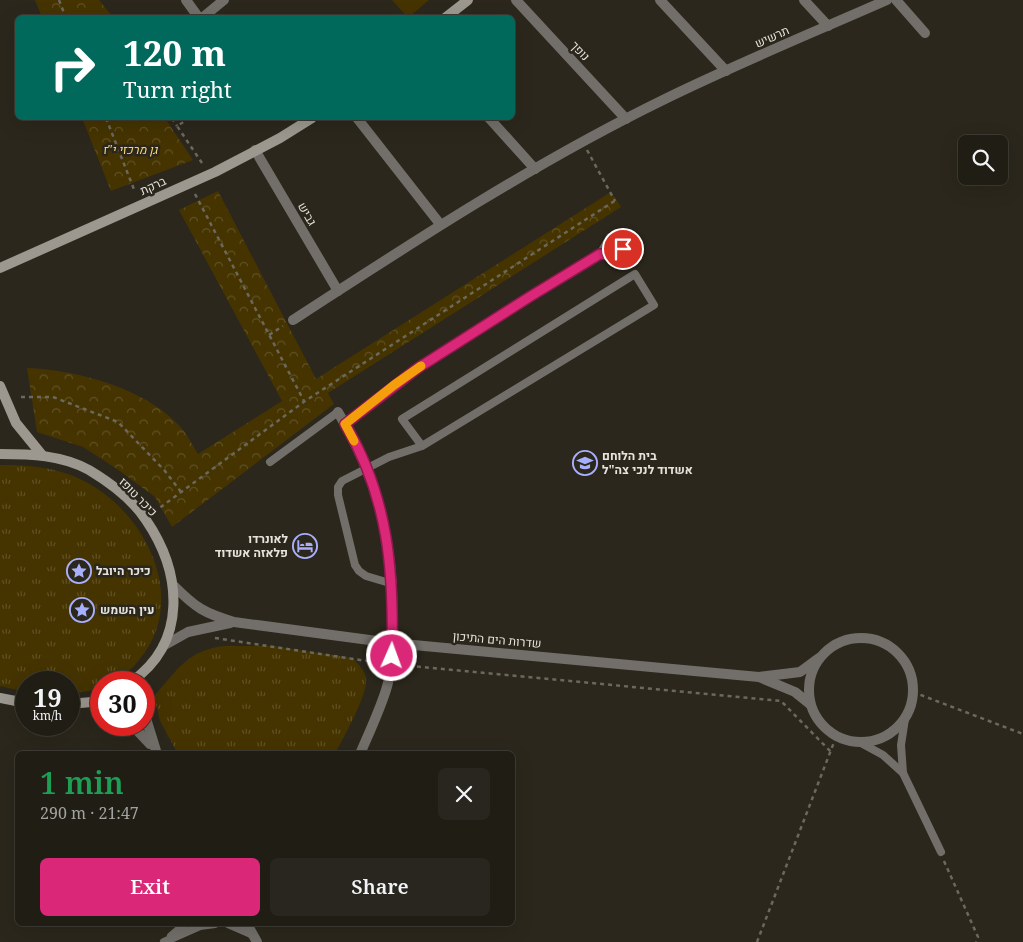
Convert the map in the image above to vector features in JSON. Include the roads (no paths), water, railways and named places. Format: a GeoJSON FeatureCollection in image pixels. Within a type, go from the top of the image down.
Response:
{"type":"FeatureCollection","features":[{"type":"Feature","properties":{"kind":"main road"},"geometry":{"type":"LineString","coordinates":[[449,15],[468,0]]}},
{"type":"Feature","properties":{"kind":"main road","name":"ברקת"},"geometry":{"type":"LineString","coordinates":[[3,265],[215,172],[308,120]]}},
{"type":"Feature","properties":{"kind":"main road"},"geometry":{"type":"LineString","coordinates":[[0,274],[3,265]]}},
{"type":"Feature","properties":{"kind":"main road"},"geometry":{"type":"LineString","coordinates":[[0,386],[16,423],[42,454]]}},
{"type":"Feature","properties":{"kind":"main road","name":"כיכר טופז"},"geometry":{"type":"LineString","coordinates":[[0,454],[42,454],[87,469],[119,492],[145,518],[164,551],[174,586],[173,615],[164,646],[147,671]]}},
{"type":"Feature","properties":{"kind":"main road"},"geometry":{"type":"LineString","coordinates":[[0,698],[15,701]]}},
{"type":"Feature","properties":{"kind":"street"},"geometry":{"type":"LineString","coordinates":[[186,0],[198,15]]}},
{"type":"Feature","properties":{"kind":"street"},"geometry":{"type":"LineString","coordinates":[[204,15],[224,0]]}},
{"type":"Feature","properties":{"kind":"street","name":"נופך"},"geometry":{"type":"LineString","coordinates":[[516,0],[626,119]]}},
{"type":"Feature","properties":{"kind":"street"},"geometry":{"type":"LineString","coordinates":[[660,0],[726,71]]}},
{"type":"Feature","properties":{"kind":"street"},"geometry":{"type":"LineString","coordinates":[[804,0],[828,26]]}},
{"type":"Feature","properties":{"kind":"street","name":"תרשיש"},"geometry":{"type":"LineString","coordinates":[[626,119],[726,71],[887,0]]}},
{"type":"Feature","properties":{"kind":"street"},"geometry":{"type":"LineString","coordinates":[[896,0],[925,32]]}},
{"type":"Feature","properties":{"kind":"street"},"geometry":{"type":"LineString","coordinates":[[293,320],[440,224],[626,119]]}},
{"type":"Feature","properties":{"kind":"street"},"geometry":{"type":"LineString","coordinates":[[359,120],[440,224]]}},
{"type":"Feature","properties":{"kind":"street"},"geometry":{"type":"LineString","coordinates":[[491,120],[535,169]]}},
{"type":"Feature","properties":{"kind":"street","name":"גביש"},"geometry":{"type":"LineString","coordinates":[[256,150],[338,290]]}},
{"type":"Feature","properties":{"kind":"street"},"geometry":{"type":"LineString","coordinates":[[338,412],[366,468],[384,519],[392,584],[391,664],[386,689],[361,751]]}},
{"type":"Feature","properties":{"kind":"street","name":"שדרות הים התיכון"},"geometry":{"type":"LineString","coordinates":[[174,586],[197,608],[210,615],[234,622],[392,643],[758,677],[800,672],[819,658]]}},
{"type":"Feature","properties":{"kind":"street","name":"שדרות הים התיכון"},"geometry":{"type":"LineString","coordinates":[[164,646],[188,632],[234,622]]}},
{"type":"Feature","properties":{"kind":"street"},"geometry":{"type":"LineString","coordinates":[[858,637],[872,638],[887,644],[898,653],[907,666],[912,680],[913,692],[910,708],[905,719],[886,736],[861,743],[836,737],[824,728],[810,704],[808,685],[811,671],[819,658],[829,647],[843,640],[858,637]]}},
{"type":"Feature","properties":{"kind":"street","name":"שדרות הים התיכון"},"geometry":{"type":"LineString","coordinates":[[758,677],[795,692],[810,704]]}},
{"type":"Feature","properties":{"kind":"street"},"geometry":{"type":"LineString","coordinates":[[142,736],[155,751]]}},
{"type":"Feature","properties":{"kind":"street"},"geometry":{"type":"LineString","coordinates":[[151,736],[156,751]]}},
{"type":"Feature","properties":{"kind":"street"},"geometry":{"type":"LineString","coordinates":[[249,926],[255,939]]}},
{"type":"Feature","properties":{"kind":"lane"},"geometry":{"type":"LineString","coordinates":[[345,424],[418,368],[600,254]]}},
{"type":"Feature","properties":{"kind":"lane"},"geometry":{"type":"LineString","coordinates":[[392,584],[366,576],[355,565],[338,495],[338,487],[342,481],[388,457],[422,446],[654,305],[635,274],[402,419],[422,446]]}},
{"type":"Feature","properties":{"kind":"lane"},"geometry":{"type":"LineString","coordinates":[[270,462],[338,412]]}},
{"type":"Feature","properties":{"kind":"lane"},"geometry":{"type":"LineString","coordinates":[[903,773],[901,745],[905,719]]}},
{"type":"Feature","properties":{"kind":"lane"},"geometry":{"type":"LineString","coordinates":[[861,743],[884,755],[903,773],[941,852]]}},
{"type":"Feature","properties":{"kind":"lane"},"geometry":{"type":"LineString","coordinates":[[164,942],[183,926]]}},
{"type":"Feature","properties":{"kind":"lane"},"geometry":{"type":"LineString","coordinates":[[164,942],[200,926]]}},
{"type":"Feature","properties":{"kind":"lane"},"geometry":{"type":"LineString","coordinates":[[235,926],[255,939]]}},
{"type":"Feature","properties":{"kind":"place","name":"בית הלוחם אשדוד לנכי צה\"ל"},"geometry":{"type":"Point","coordinates":[585,463]}},
{"type":"Feature","properties":{"kind":"place","name":"לאונרדו פלאזה אשדוד"},"geometry":{"type":"Point","coordinates":[305,546]}},
{"type":"Feature","properties":{"kind":"place","name":"כיכר היובל"},"geometry":{"type":"Point","coordinates":[79,571]}},
{"type":"Feature","properties":{"kind":"place","name":"עין השמש"},"geometry":{"type":"Point","coordinates":[82,610]}},
{"type":"Feature","properties":{"kind":"park label","name":"גן מרכזי י\"ז"},"geometry":{"type":"Point","coordinates":[130,150]}}]}
